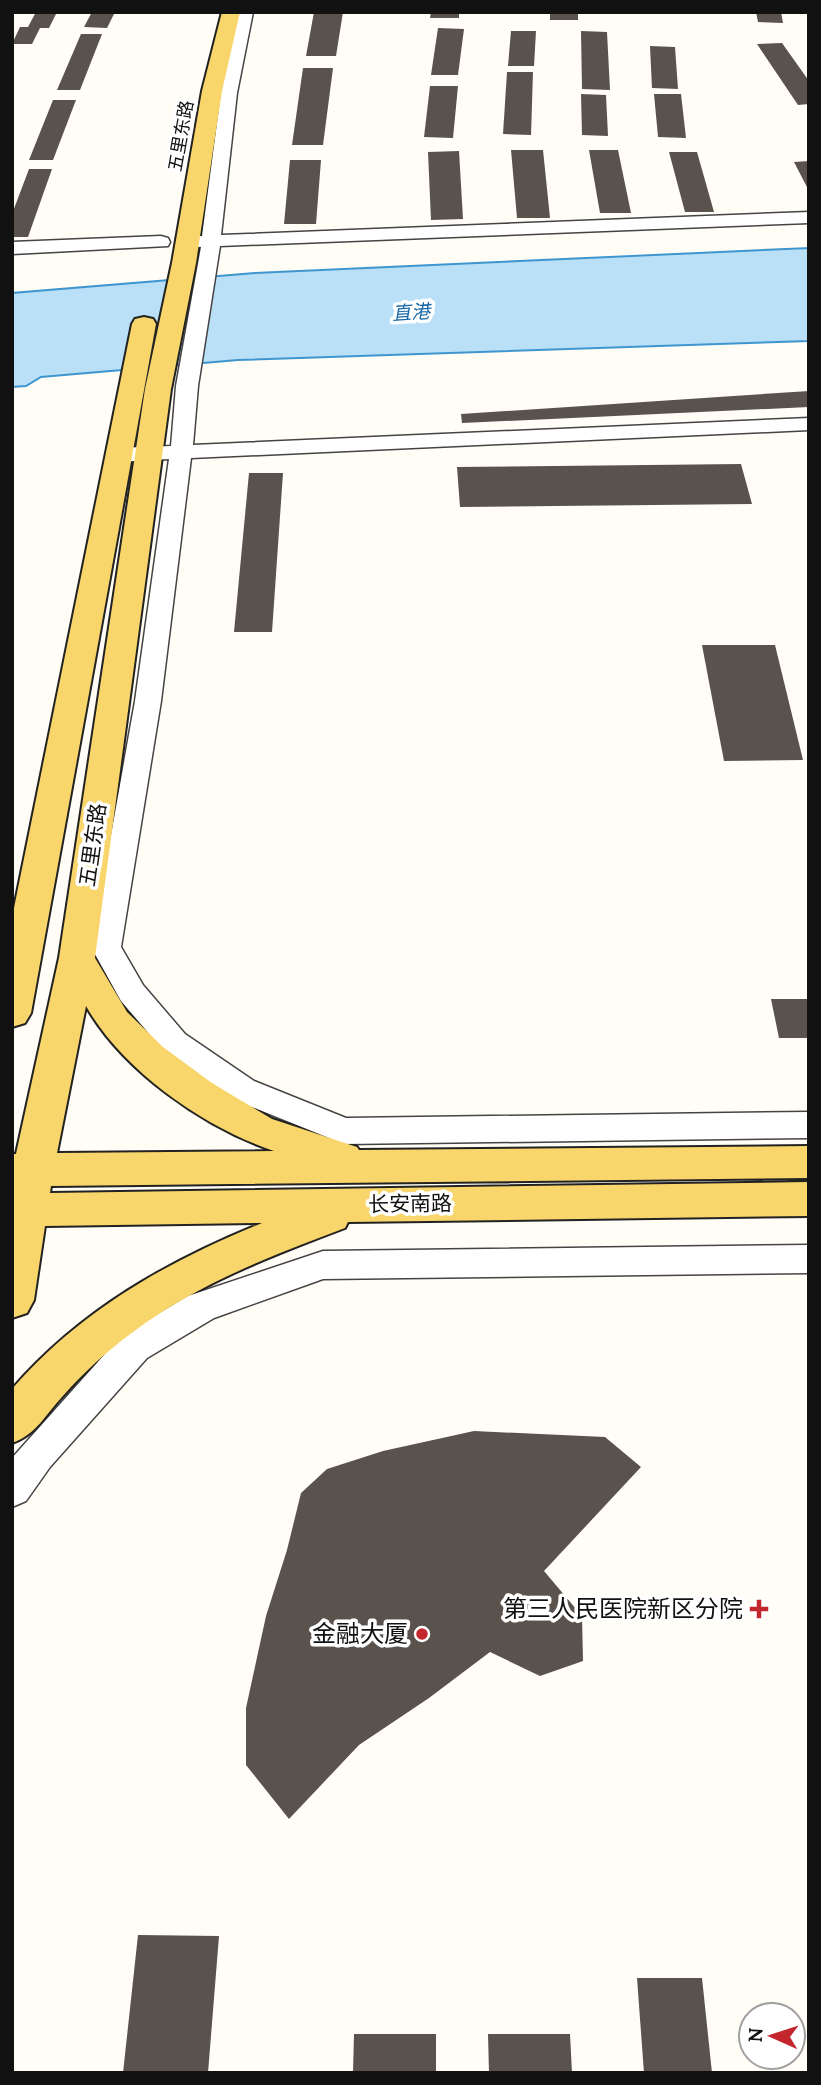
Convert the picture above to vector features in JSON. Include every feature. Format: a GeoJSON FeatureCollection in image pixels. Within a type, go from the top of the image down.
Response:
{"type":"FeatureCollection","features":[{"type":"Feature","properties":{"kind":"main road"},"geometry":{"type":"LineString","coordinates":[[204,36],[211,12]]}},
{"type":"Feature","properties":{"kind":"main road","name":"五里东路"},"geometry":{"type":"LineString","coordinates":[[12,1300],[21,1190],[77,958],[159,388],[197,252],[212,91],[231,12]]}},
{"type":"Feature","properties":{"kind":"main road"},"geometry":{"type":"LineString","coordinates":[[160,252],[166,218]]}},
{"type":"Feature","properties":{"kind":"main road"},"geometry":{"type":"LineString","coordinates":[[150,300],[159,388]]}},
{"type":"Feature","properties":{"kind":"main road","name":"五里东路"},"geometry":{"type":"LineString","coordinates":[[12,1013],[16,975],[149,454]]}},
{"type":"Feature","properties":{"kind":"main road"},"geometry":{"type":"LineString","coordinates":[[77,958],[114,1022],[149,1056],[198,1094],[258,1130],[368,1186]]}},
{"type":"Feature","properties":{"kind":"main road","name":"长安南路"},"geometry":{"type":"LineString","coordinates":[[368,1186],[809,1162]]}},
{"type":"Feature","properties":{"kind":"main road"},"geometry":{"type":"LineString","coordinates":[[12,1423],[41,1385],[72,1354],[110,1322],[158,1290],[368,1186]]}},
{"type":"Feature","properties":{"kind":"main road","name":"长安南路"},"geometry":{"type":"LineString","coordinates":[[21,1190],[368,1186],[809,1199]]}},
{"type":"Feature","properties":{"kind":"street"},"geometry":{"type":"LineString","coordinates":[[246,12],[197,252],[809,218]]}},
{"type":"Feature","properties":{"kind":"street"},"geometry":{"type":"LineString","coordinates":[[12,248],[160,252]]}},
{"type":"Feature","properties":{"kind":"street"},"geometry":{"type":"LineString","coordinates":[[809,425],[149,454],[148,701],[106,947],[132,993],[174,1042],[243,1090],[345,1131],[809,1125]]}},
{"type":"Feature","properties":{"kind":"street"},"geometry":{"type":"LineString","coordinates":[[12,1489],[37,1455],[134,1347],[201,1307],[323,1265],[809,1259]]}},
{"type":"Feature","properties":{"kind":"water","name":"直港"},"geometry":{"type":"Polygon","coordinates":[[[809,248],[809,341],[238,360],[41,377],[26,386],[12,387],[12,293],[255,273],[809,248]]]}},
{"type":"Feature","properties":{"kind":"building"},"geometry":{"type":"Polygon","coordinates":[[[36,12],[57,12],[49,28],[40,28],[32,44],[12,44],[20,27],[28,27],[36,12]]]}},
{"type":"Feature","properties":{"kind":"building"},"geometry":{"type":"Polygon","coordinates":[[[92,12],[115,12],[107,28],[84,27],[92,12]]]}},
{"type":"Feature","properties":{"kind":"building"},"geometry":{"type":"Polygon","coordinates":[[[314,12],[343,12],[336,56],[306,56],[314,12]]]}},
{"type":"Feature","properties":{"kind":"building"},"geometry":{"type":"Polygon","coordinates":[[[431,12],[459,12],[459,18],[430,18],[431,12]]]}},
{"type":"Feature","properties":{"kind":"building"},"geometry":{"type":"Polygon","coordinates":[[[550,12],[578,12],[578,20],[550,20],[550,12]]]}},
{"type":"Feature","properties":{"kind":"building"},"geometry":{"type":"Polygon","coordinates":[[[756,12],[781,12],[783,23],[758,22],[756,12]]]}},
{"type":"Feature","properties":{"kind":"building"},"geometry":{"type":"Polygon","coordinates":[[[438,28],[464,29],[458,75],[431,75],[438,28]]]}},
{"type":"Feature","properties":{"kind":"building"},"geometry":{"type":"Polygon","coordinates":[[[511,31],[536,31],[534,66],[508,66],[511,31]]]}},
{"type":"Feature","properties":{"kind":"building"},"geometry":{"type":"Polygon","coordinates":[[[581,31],[607,32],[610,90],[582,89],[581,31]]]}},
{"type":"Feature","properties":{"kind":"building"},"geometry":{"type":"Polygon","coordinates":[[[81,34],[102,34],[80,90],[57,90],[81,34]]]}},
{"type":"Feature","properties":{"kind":"building"},"geometry":{"type":"Polygon","coordinates":[[[782,43],[809,81],[809,104],[798,105],[757,44],[782,43]]]}},
{"type":"Feature","properties":{"kind":"building"},"geometry":{"type":"Polygon","coordinates":[[[650,46],[675,47],[678,89],[652,88],[650,46]]]}},
{"type":"Feature","properties":{"kind":"building"},"geometry":{"type":"Polygon","coordinates":[[[303,68],[333,68],[323,145],[292,145],[303,68]]]}},
{"type":"Feature","properties":{"kind":"building"},"geometry":{"type":"Polygon","coordinates":[[[507,72],[533,72],[531,135],[503,134],[507,72]]]}},
{"type":"Feature","properties":{"kind":"building"},"geometry":{"type":"Polygon","coordinates":[[[430,86],[458,86],[453,138],[424,137],[430,86]]]}},
{"type":"Feature","properties":{"kind":"building"},"geometry":{"type":"Polygon","coordinates":[[[581,94],[606,95],[608,136],[582,135],[581,94]]]}},
{"type":"Feature","properties":{"kind":"building"},"geometry":{"type":"Polygon","coordinates":[[[654,94],[681,94],[686,138],[658,137],[654,94]]]}},
{"type":"Feature","properties":{"kind":"building"},"geometry":{"type":"Polygon","coordinates":[[[53,100],[76,100],[53,160],[29,160],[53,100]]]}},
{"type":"Feature","properties":{"kind":"building"},"geometry":{"type":"Polygon","coordinates":[[[511,150],[543,150],[550,218],[517,218],[511,150]]]}},
{"type":"Feature","properties":{"kind":"building"},"geometry":{"type":"Polygon","coordinates":[[[589,150],[618,150],[631,213],[600,213],[589,150]]]}},
{"type":"Feature","properties":{"kind":"building"},"geometry":{"type":"Polygon","coordinates":[[[459,151],[463,219],[431,220],[428,152],[459,151]]]}},
{"type":"Feature","properties":{"kind":"building"},"geometry":{"type":"Polygon","coordinates":[[[669,152],[697,152],[714,212],[685,212],[669,152]]]}},
{"type":"Feature","properties":{"kind":"building"},"geometry":{"type":"Polygon","coordinates":[[[290,160],[321,160],[316,224],[284,224],[290,160]]]}},
{"type":"Feature","properties":{"kind":"building"},"geometry":{"type":"Polygon","coordinates":[[[809,161],[809,191],[794,162],[809,161]]]}},
{"type":"Feature","properties":{"kind":"building"},"geometry":{"type":"Polygon","coordinates":[[[29,169],[52,169],[28,237],[12,237],[12,214],[29,169]]]}},
{"type":"Feature","properties":{"kind":"building"},"geometry":{"type":"Polygon","coordinates":[[[809,391],[809,407],[462,423],[461,414],[809,391]]]}},
{"type":"Feature","properties":{"kind":"building"},"geometry":{"type":"Polygon","coordinates":[[[741,464],[752,504],[460,507],[457,467],[741,464]]]}},
{"type":"Feature","properties":{"kind":"building"},"geometry":{"type":"Polygon","coordinates":[[[249,473],[283,473],[272,632],[234,632],[249,473]]]}},
{"type":"Feature","properties":{"kind":"building"},"geometry":{"type":"Polygon","coordinates":[[[702,645],[775,645],[803,760],[724,761],[702,645]]]}},
{"type":"Feature","properties":{"kind":"building"},"geometry":{"type":"Polygon","coordinates":[[[771,999],[809,999],[809,1038],[779,1038],[771,999]]]}},
{"type":"Feature","properties":{"kind":"building","name":"金融大厦"},"geometry":{"type":"Polygon","coordinates":[[[474,1431],[605,1437],[641,1467],[544,1571],[582,1616],[583,1661],[540,1676],[490,1652],[429,1698],[359,1745],[289,1819],[246,1765],[246,1708],[266,1616],[287,1550],[301,1493],[327,1469],[383,1451],[474,1431]]]}},
{"type":"Feature","properties":{"kind":"building"},"geometry":{"type":"Polygon","coordinates":[[[138,1935],[219,1936],[208,2073],[123,2073],[138,1935]]]}},
{"type":"Feature","properties":{"kind":"building"},"geometry":{"type":"Polygon","coordinates":[[[637,1978],[702,1978],[712,2073],[644,2073],[637,1978]]]}},
{"type":"Feature","properties":{"kind":"building"},"geometry":{"type":"Polygon","coordinates":[[[354,2034],[436,2034],[436,2073],[353,2073],[354,2034]]]}},
{"type":"Feature","properties":{"kind":"building"},"geometry":{"type":"Polygon","coordinates":[[[488,2034],[570,2034],[572,2073],[489,2073],[488,2034]]]}},
{"type":"Feature","properties":{"kind":"place","name":"第三人民医院新区分院"},"geometry":{"type":"Point","coordinates":[759,1609]}},
{"type":"Feature","properties":{"kind":"place","name":"金融大厦"},"geometry":{"type":"Point","coordinates":[422,1634]}}]}
